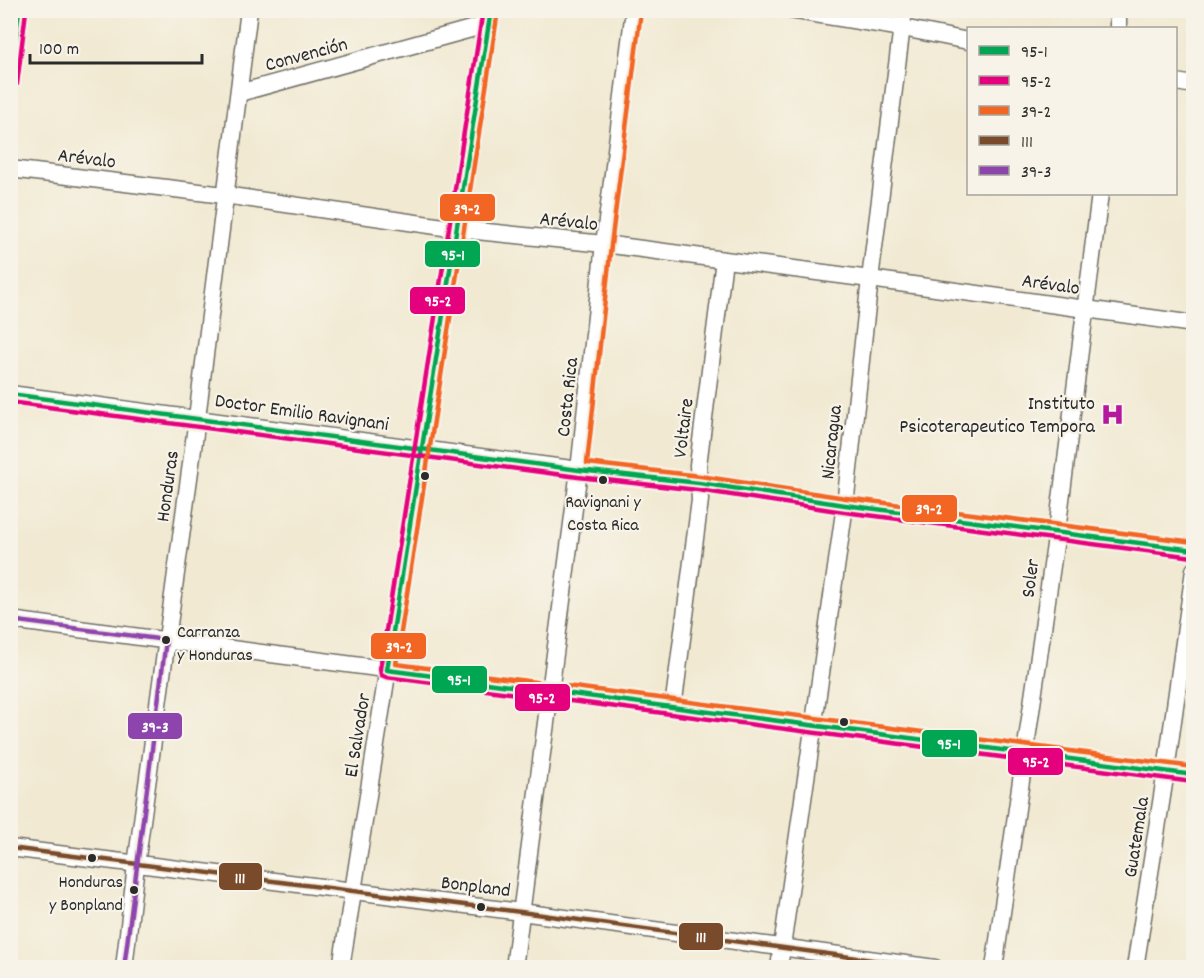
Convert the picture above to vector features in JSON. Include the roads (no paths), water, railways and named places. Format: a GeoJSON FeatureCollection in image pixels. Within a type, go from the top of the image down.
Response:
{"type":"FeatureCollection","features":[{"type":"Feature","properties":{"kind":"street"},"geometry":{"type":"LineString","coordinates":[[10,83],[19,10]]}},
{"type":"Feature","properties":{"kind":"street","name":"Honduras"},"geometry":{"type":"LineString","coordinates":[[124,968],[249,10]]}},
{"type":"Feature","properties":{"kind":"street","name":"Costa Rica"},"geometry":{"type":"LineString","coordinates":[[514,968],[579,470],[604,244],[634,10]]}},
{"type":"Feature","properties":{"kind":"street"},"geometry":{"type":"LineString","coordinates":[[790,10],[967,41]]}},
{"type":"Feature","properties":{"kind":"street","name":"Nicaragua"},"geometry":{"type":"LineString","coordinates":[[779,968],[844,505],[904,10]]}},
{"type":"Feature","properties":{"kind":"street","name":"Convención"},"geometry":{"type":"LineString","coordinates":[[239,93],[490,17]]}},
{"type":"Feature","properties":{"kind":"street","name":"El Salvador"},"geometry":{"type":"LineString","coordinates":[[341,968],[490,17]]}},
{"type":"Feature","properties":{"kind":"street"},"geometry":{"type":"LineString","coordinates":[[1177,82],[1194,85]]}},
{"type":"Feature","properties":{"kind":"street","name":"Arévalo"},"geometry":{"type":"LineString","coordinates":[[10,169],[224,195],[457,229],[604,244],[1194,324]]}},
{"type":"Feature","properties":{"kind":"street","name":"Soler"},"geometry":{"type":"LineString","coordinates":[[994,968],[1056,531],[1100,195]]}},
{"type":"Feature","properties":{"kind":"street","name":"Voltaire"},"geometry":{"type":"LineString","coordinates":[[673,708],[700,500],[698,465],[724,260]]}},
{"type":"Feature","properties":{"kind":"street","name":"Doctor Emilio Ravignani"},"geometry":{"type":"LineString","coordinates":[[10,394],[1194,550]]}},
{"type":"Feature","properties":{"kind":"street","name":"Guatemala"},"geometry":{"type":"LineString","coordinates":[[1136,968],[1194,570]]}},
{"type":"Feature","properties":{"kind":"street"},"geometry":{"type":"LineString","coordinates":[[10,620],[1194,775]]}},
{"type":"Feature","properties":{"kind":"street","name":"Bonpland"},"geometry":{"type":"LineString","coordinates":[[10,848],[521,912],[935,968]]}},
{"type":"Feature","properties":{"kind":"place","name":"Instituto Psicoterapeutico Tempora"},"geometry":{"type":"Point","coordinates":[1113,414]}},
{"type":"Feature","properties":{"kind":"place","name":"Ravignani y Costa Rica"},"geometry":{"type":"Point","coordinates":[603,480]}},
{"type":"Feature","properties":{"kind":"place","name":"Carranza y Honduras"},"geometry":{"type":"Point","coordinates":[166,640]}},
{"type":"Feature","properties":{"kind":"place","name":"Honduras y Bonpland"},"geometry":{"type":"Point","coordinates":[134,890]}}]}
